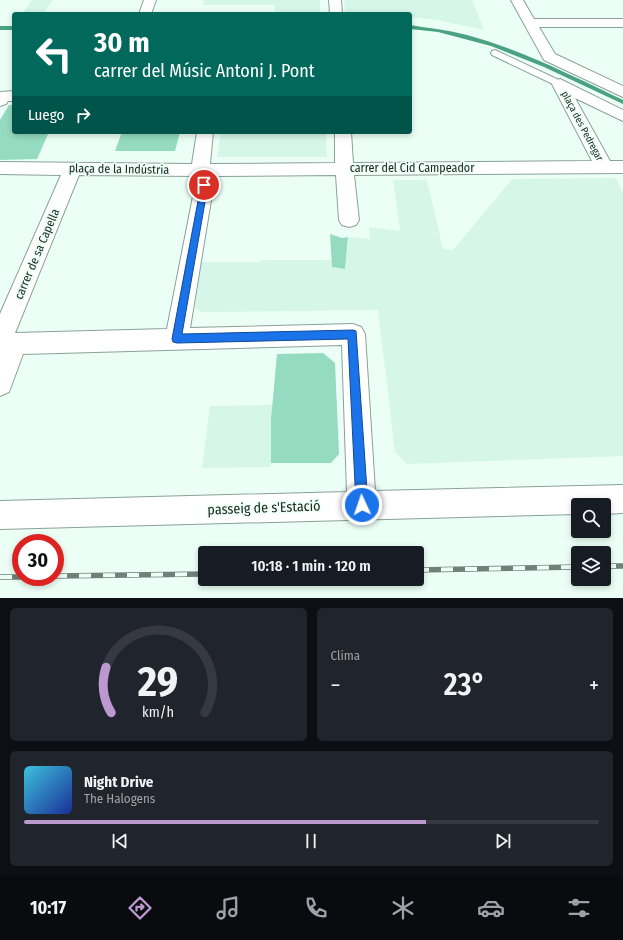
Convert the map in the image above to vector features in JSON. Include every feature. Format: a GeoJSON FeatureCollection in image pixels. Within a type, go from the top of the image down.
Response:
{"type":"FeatureCollection","features":[{"type":"Feature","properties":{"kind":"street"},"geometry":{"type":"LineString","coordinates":[[146,12],[150,0]]}},
{"type":"Feature","properties":{"kind":"street"},"geometry":{"type":"LineString","coordinates":[[335,0],[336,12]]}},
{"type":"Feature","properties":{"kind":"street"},"geometry":{"type":"LineString","coordinates":[[517,0],[549,57],[623,92]]}},
{"type":"Feature","properties":{"kind":"street"},"geometry":{"type":"LineString","coordinates":[[531,23],[623,23]]}},
{"type":"Feature","properties":{"kind":"street","name":"plaça des Pedregar"},"geometry":{"type":"LineString","coordinates":[[560,84],[623,116]]}},
{"type":"Feature","properties":{"kind":"street","name":"plaça des Pedregar"},"geometry":{"type":"LineString","coordinates":[[560,84],[604,167]]}},
{"type":"Feature","properties":{"kind":"street"},"geometry":{"type":"LineString","coordinates":[[177,339],[204,170],[206,134]]}},
{"type":"Feature","properties":{"kind":"street"},"geometry":{"type":"LineString","coordinates":[[343,134],[344,169],[349,220]]}},
{"type":"Feature","properties":{"kind":"street","name":"carrer del Cid Campeador"},"geometry":{"type":"LineString","coordinates":[[204,170],[623,167]]}},
{"type":"Feature","properties":{"kind":"street","name":"plaça de la Indústria"},"geometry":{"type":"LineString","coordinates":[[0,168],[204,170]]}},
{"type":"Feature","properties":{"kind":"street","name":"carrer de sa Capella"},"geometry":{"type":"LineString","coordinates":[[0,384],[5,342],[74,168]]}},
{"type":"Feature","properties":{"kind":"street"},"geometry":{"type":"LineString","coordinates":[[5,342],[353,334],[362,505]]}},
{"type":"Feature","properties":{"kind":"street","name":"passeig de s'Estació"},"geometry":{"type":"LineString","coordinates":[[0,515],[623,499]]}},
{"type":"Feature","properties":{"kind":"lane"},"geometry":{"type":"LineString","coordinates":[[495,53],[560,84]]}},
{"type":"Feature","properties":{"kind":"shaded area"},"geometry":{"type":"Polygon","coordinates":[[[32,0],[53,0],[44,12],[23,12],[32,0]]]}},
{"type":"Feature","properties":{"kind":"shaded area"},"geometry":{"type":"Polygon","coordinates":[[[204,0],[320,0],[320,12],[279,12],[274,11],[275,5],[203,5],[204,0]]]}},
{"type":"Feature","properties":{"kind":"shaded area"},"geometry":{"type":"Polygon","coordinates":[[[344,0],[472,0],[484,30],[437,20],[412,17],[412,12],[345,12],[344,0]]]}},
{"type":"Feature","properties":{"kind":"shaded area"},"geometry":{"type":"Polygon","coordinates":[[[221,134],[326,134],[327,157],[217,157],[221,134]]]}},
{"type":"Feature","properties":{"kind":"shaded area"},"geometry":{"type":"Polygon","coordinates":[[[616,178],[623,193],[623,456],[407,464],[395,452],[378,310],[201,312],[195,307],[201,262],[331,260],[332,267],[345,269],[349,237],[370,239],[369,227],[400,231],[393,180],[427,180],[443,249],[453,250],[512,179],[616,178]]]}},
{"type":"Feature","properties":{"kind":"shaded area"},"geometry":{"type":"Polygon","coordinates":[[[273,405],[271,467],[202,468],[210,406],[273,405]]]}},
{"type":"Feature","properties":{"kind":"green space"},"geometry":{"type":"Polygon","coordinates":[[[9,105],[12,105],[12,134],[48,134],[37,159],[0,160],[0,120],[9,105]]]}},
{"type":"Feature","properties":{"kind":"green space"},"geometry":{"type":"Polygon","coordinates":[[[121,134],[179,134],[175,151],[115,151],[121,134]]]}},
{"type":"Feature","properties":{"kind":"green space"},"geometry":{"type":"Polygon","coordinates":[[[330,234],[342,238],[348,237],[345,269],[332,267],[330,234]]]}},
{"type":"Feature","properties":{"kind":"green space"},"geometry":{"type":"Polygon","coordinates":[[[323,353],[335,363],[339,454],[331,463],[271,463],[271,420],[277,354],[323,353]]]}},
{"type":"Feature","properties":{"kind":"waterway"},"geometry":{"type":"LineString","coordinates":[[412,27],[466,37],[493,45],[546,66],[623,102]]}},
{"type":"Feature","properties":{"kind":"waterway"},"geometry":{"type":"LineString","coordinates":[[0,28],[12,28]]}},
{"type":"Feature","properties":{"kind":"railway"},"geometry":{"type":"LineString","coordinates":[[611,566],[623,566]]}},
{"type":"Feature","properties":{"kind":"railway"},"geometry":{"type":"LineString","coordinates":[[424,570],[571,567]]}},
{"type":"Feature","properties":{"kind":"railway"},"geometry":{"type":"LineString","coordinates":[[64,576],[198,574]]}},
{"type":"Feature","properties":{"kind":"railway"},"geometry":{"type":"LineString","coordinates":[[0,577],[12,577]]}},
{"type":"Feature","properties":{"kind":"route"},"geometry":{"type":"LineString","coordinates":[[204,185],[177,339],[353,334],[362,505]]}}]}
